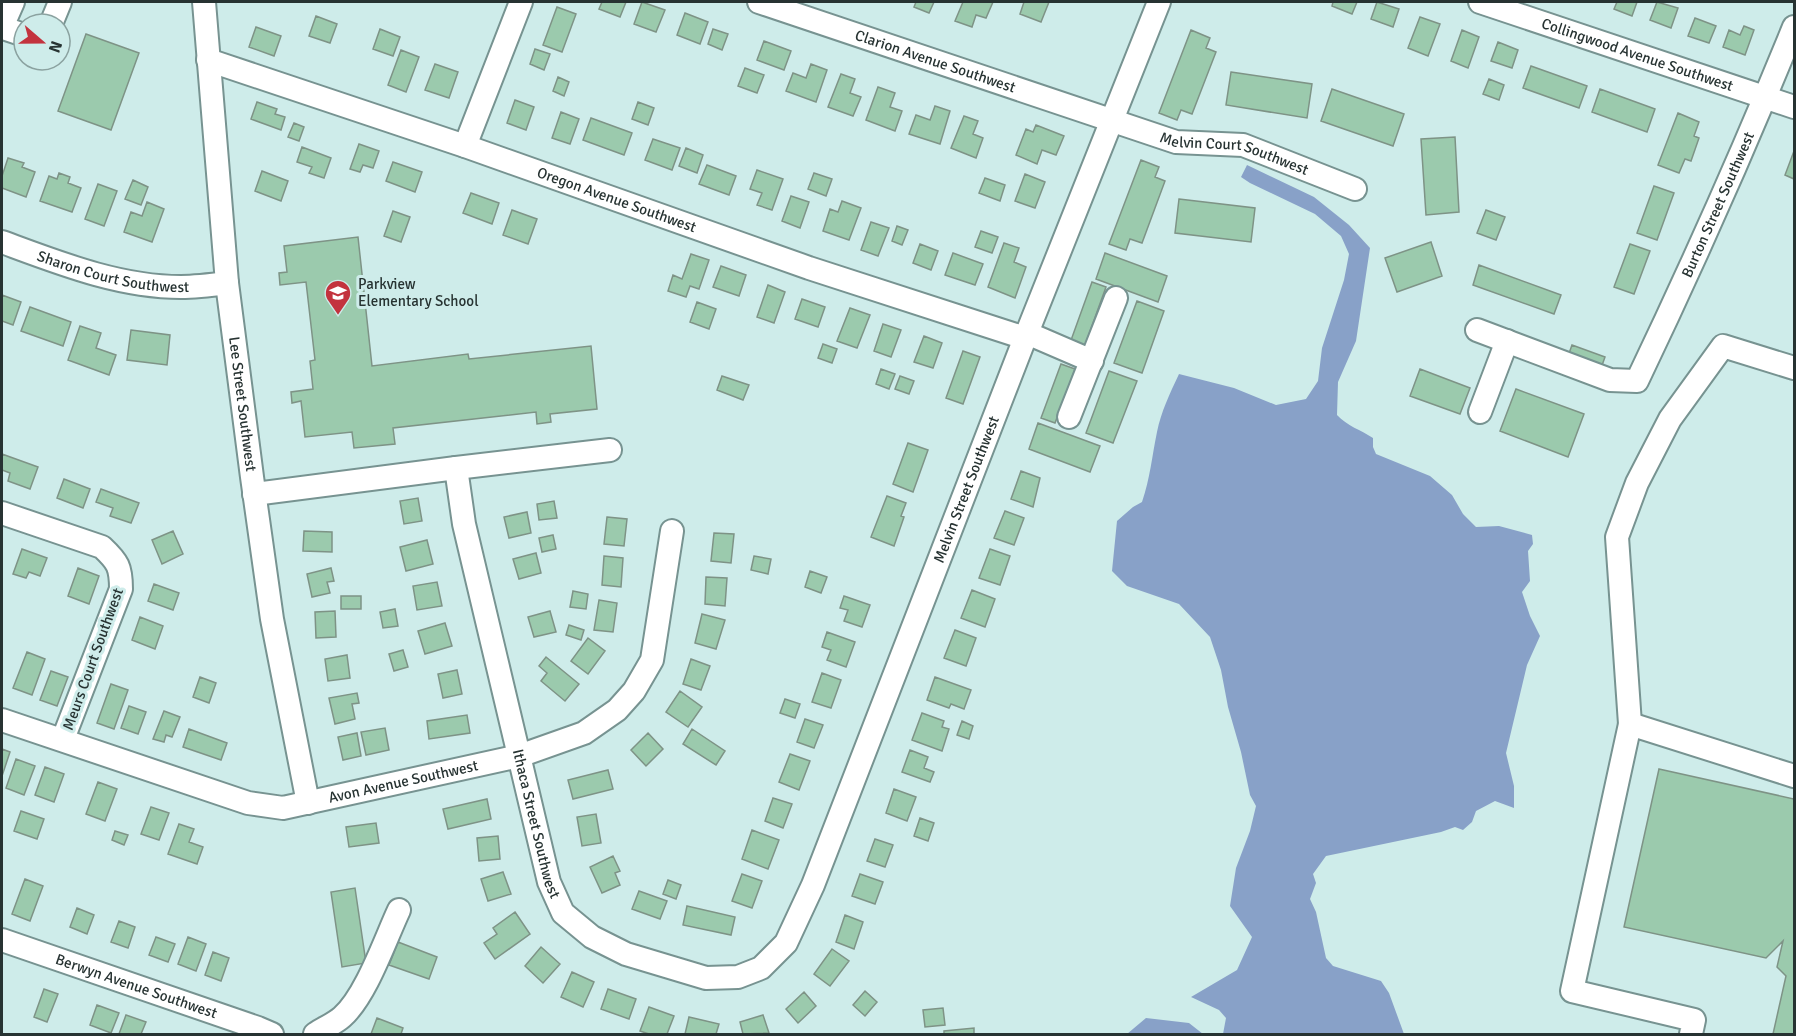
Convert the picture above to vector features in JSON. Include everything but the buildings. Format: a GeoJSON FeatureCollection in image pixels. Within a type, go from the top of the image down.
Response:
{"type":"FeatureCollection","features":[{"type":"Feature","properties":{"kind":"street"},"geometry":{"type":"LineString","coordinates":[[2,27],[12,2]]}},
{"type":"Feature","properties":{"kind":"street","name":"Lee Street Southwest"},"geometry":{"type":"LineString","coordinates":[[204,2],[227,284],[254,494],[272,618],[309,803]]}},
{"type":"Feature","properties":{"kind":"street"},"geometry":{"type":"LineString","coordinates":[[465,146],[521,2]]}},
{"type":"Feature","properties":{"kind":"street","name":"Clarion Avenue Southwest"},"geometry":{"type":"LineString","coordinates":[[759,2],[1112,120]]}},
{"type":"Feature","properties":{"kind":"street","name":"Melvin Street Southwest"},"geometry":{"type":"LineString","coordinates":[[761,968],[786,942],[813,885],[1026,336],[1159,2]]}},
{"type":"Feature","properties":{"kind":"street","name":"Collingwood Avenue Southwest"},"geometry":{"type":"LineString","coordinates":[[1480,2],[1794,107]]}},
{"type":"Feature","properties":{"kind":"street","name":"Burton Street Southwest"},"geometry":{"type":"LineString","coordinates":[[1507,341],[1610,380],[1637,381],[1766,98],[1794,27]]}},
{"type":"Feature","properties":{"kind":"street","name":"Oregon Avenue Southwest"},"geometry":{"type":"LineString","coordinates":[[208,60],[465,146],[809,268],[1026,336],[1092,361]]}},
{"type":"Feature","properties":{"kind":"street","name":"Melvin Court Southwest"},"geometry":{"type":"LineString","coordinates":[[1112,120],[1176,142],[1243,145],[1355,189]]}},
{"type":"Feature","properties":{"kind":"street","name":"Sharon Court Southwest"},"geometry":{"type":"LineString","coordinates":[[2,242],[69,266],[120,280],[181,287],[227,284]]}},
{"type":"Feature","properties":{"kind":"street"},"geometry":{"type":"LineString","coordinates":[[1069,417],[1116,298]]}},
{"type":"Feature","properties":{"kind":"street"},"geometry":{"type":"LineString","coordinates":[[1477,330],[1507,341],[1480,412]]}},
{"type":"Feature","properties":{"kind":"street"},"geometry":{"type":"LineString","coordinates":[[1691,1035],[1694,1020],[1572,991],[1630,724],[1617,537],[1637,483],[1670,419],[1723,346],[1794,368]]}},
{"type":"Feature","properties":{"kind":"street"},"geometry":{"type":"LineString","coordinates":[[254,494],[610,450]]}},
{"type":"Feature","properties":{"kind":"street","name":"Ithaca Street Southwest"},"geometry":{"type":"LineString","coordinates":[[456,468],[464,524],[549,882],[563,913],[601,941],[626,954],[706,978],[738,977],[761,968]]}},
{"type":"Feature","properties":{"kind":"street","name":"Meurs Court Southwest"},"geometry":{"type":"LineString","coordinates":[[2,513],[102,547],[114,559],[121,571],[121,589],[63,740]]}},
{"type":"Feature","properties":{"kind":"street","name":"Avon Avenue Southwest"},"geometry":{"type":"LineString","coordinates":[[2,720],[248,803],[283,807],[519,756],[584,733],[617,710],[634,691],[652,660],[672,531]]}},
{"type":"Feature","properties":{"kind":"street"},"geometry":{"type":"LineString","coordinates":[[1630,724],[1794,776]]}},
{"type":"Feature","properties":{"kind":"street"},"geometry":{"type":"LineString","coordinates":[[315,1035],[342,1017],[351,1008],[363,988],[399,910]]}},
{"type":"Feature","properties":{"kind":"street","name":"Berwyn Avenue Southwest"},"geometry":{"type":"LineString","coordinates":[[2,940],[258,1028],[272,1035]]}},
{"type":"Feature","properties":{"kind":"water"},"geometry":{"type":"Polygon","coordinates":[[[1247,165],[1314,197],[1349,225],[1370,248],[1356,341],[1338,382],[1337,415],[1373,438],[1376,454],[1430,476],[1452,495],[1463,514],[1476,527],[1499,526],[1532,535],[1533,544],[1528,551],[1530,581],[1522,592],[1540,636],[1527,665],[1506,753],[1514,786],[1514,808],[1495,801],[1476,811],[1472,822],[1463,830],[1455,827],[1441,832],[1326,856],[1313,874],[1316,883],[1310,899],[1316,912],[1326,958],[1333,966],[1381,981],[1389,993],[1404,1034],[1223,1034],[1226,1018],[1219,1010],[1191,997],[1237,970],[1252,937],[1230,906],[1236,868],[1250,831],[1256,806],[1250,795],[1221,670],[1210,637],[1179,604],[1127,586],[1112,571],[1117,521],[1142,502],[1159,425],[1179,374],[1234,388],[1276,405],[1306,399],[1318,381],[1322,348],[1344,280],[1349,254],[1341,236],[1315,214],[1241,177],[1247,165]]]}},
{"type":"Feature","properties":{"kind":"water"},"geometry":{"type":"Polygon","coordinates":[[[1146,1018],[1189,1023],[1203,1034],[1127,1034],[1146,1018]]]}},
{"type":"Feature","properties":{"kind":"place","name":"Parkview Elementary School"},"geometry":{"type":"Point","coordinates":[338,316]}}]}
